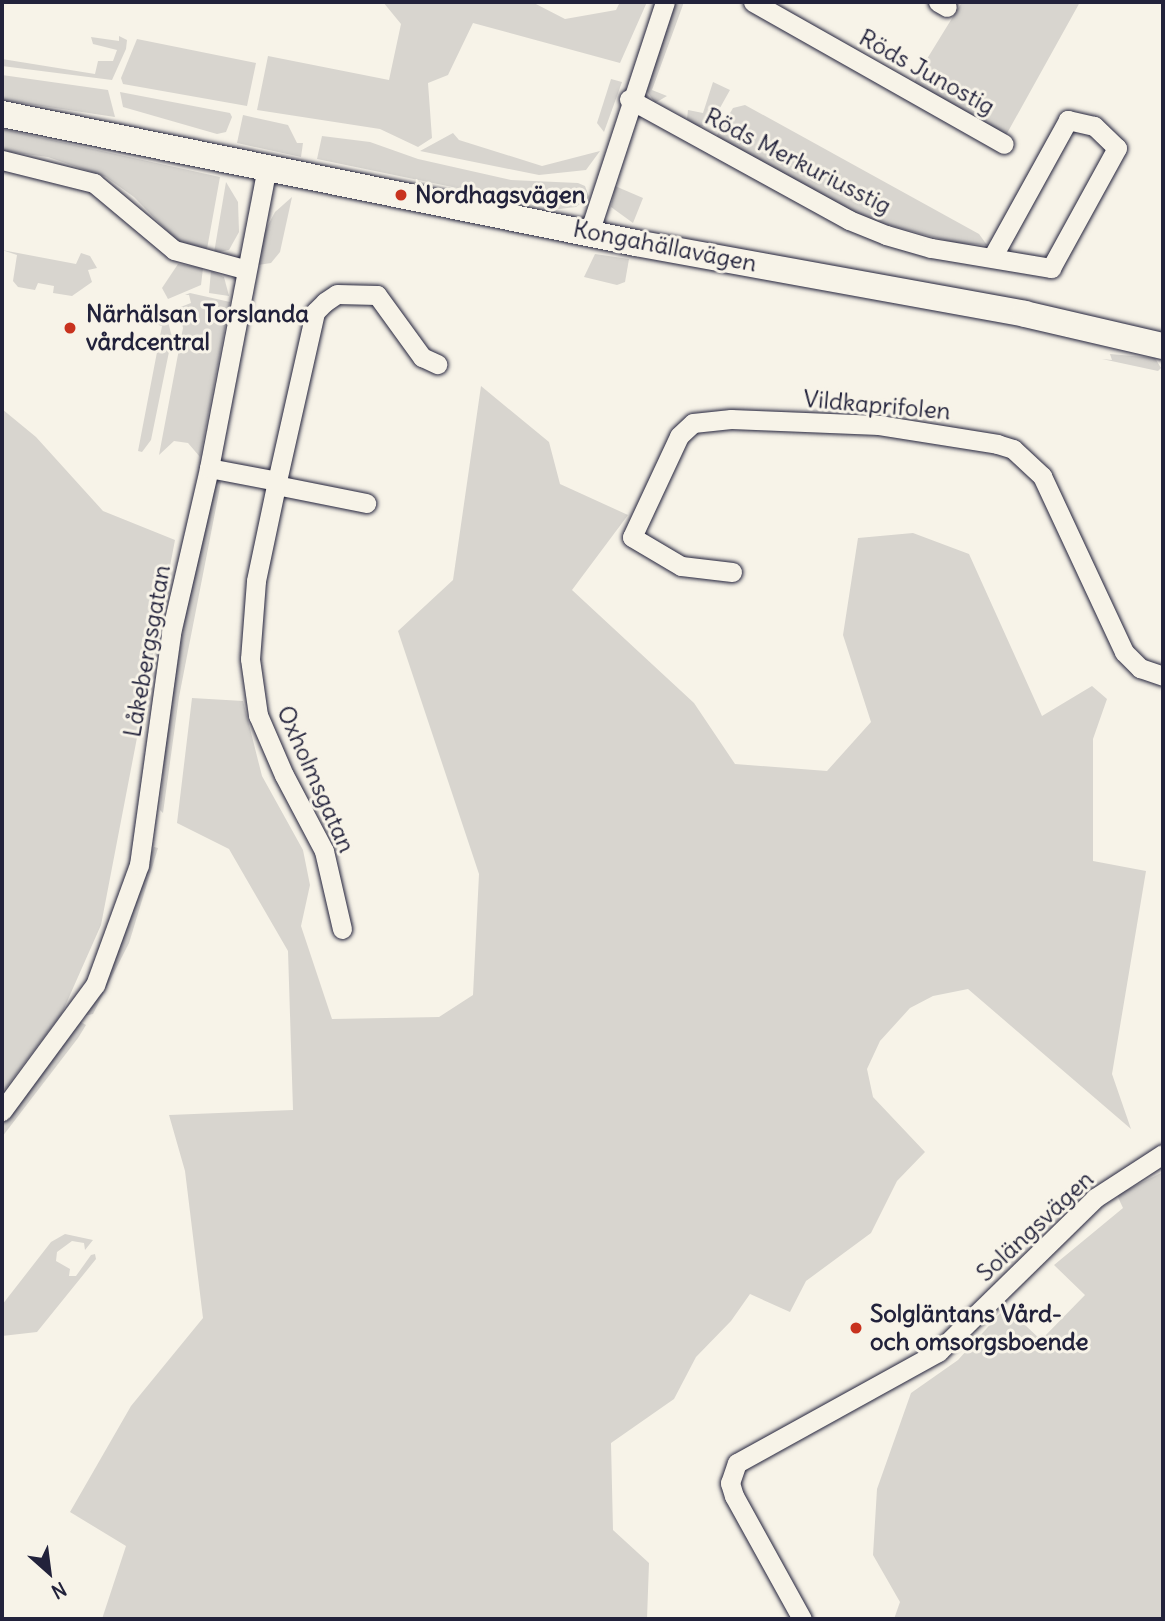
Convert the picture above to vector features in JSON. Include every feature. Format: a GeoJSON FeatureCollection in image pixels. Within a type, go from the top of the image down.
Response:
{"type":"FeatureCollection","features":[{"type":"Feature","properties":{"kind":"street"},"geometry":{"type":"LineString","coordinates":[[589,233],[629,99],[665,2]]}},
{"type":"Feature","properties":{"kind":"street","name":"Röds Junostig"},"geometry":{"type":"LineString","coordinates":[[753,2],[1004,144]]}},
{"type":"Feature","properties":{"kind":"street","name":"Röds Merkuriusstig"},"geometry":{"type":"LineString","coordinates":[[629,99],[849,220],[931,248],[993,256],[1051,268],[1117,148],[1094,126],[1068,120],[993,256]]}},
{"type":"Feature","properties":{"kind":"street","name":"Kongahällavägen"},"geometry":{"type":"LineString","coordinates":[[2,114],[589,233],[931,296],[1163,345]]}},
{"type":"Feature","properties":{"kind":"street"},"geometry":{"type":"LineString","coordinates":[[2,160],[94,183],[174,250],[244,269]]}},
{"type":"Feature","properties":{"kind":"street","name":"Låkebergsgatan"},"geometry":{"type":"LineString","coordinates":[[2,1111],[95,985],[139,865],[171,633],[209,468],[244,269],[267,168]]}},
{"type":"Feature","properties":{"kind":"street","name":"Oxholmsgatan"},"geometry":{"type":"LineString","coordinates":[[342,929],[324,850],[284,775],[258,715],[251,670],[256,581],[315,312],[337,294],[377,295],[422,357],[437,364]]}},
{"type":"Feature","properties":{"kind":"street","name":"Vildkaprifolen"},"geometry":{"type":"LineString","coordinates":[[732,572],[681,566],[632,537],[678,436],[692,423],[732,419],[879,425],[997,444],[1013,449],[1042,476],[1080,566],[1124,652],[1140,668],[1163,676]]}},
{"type":"Feature","properties":{"kind":"street"},"geometry":{"type":"LineString","coordinates":[[209,468],[366,503]]}},
{"type":"Feature","properties":{"kind":"street","name":"Solängsvägen"},"geometry":{"type":"LineString","coordinates":[[802,1619],[734,1496],[730,1483],[737,1463],[939,1352],[1096,1198],[1163,1154]]}},
{"type":"Feature","properties":{"kind":"shaded area"},"geometry":{"type":"Polygon","coordinates":[[[383,2],[532,2],[565,19],[616,10],[620,2],[647,2],[620,63],[473,23],[448,75],[428,83],[432,138],[418,147],[380,129],[257,110],[268,56],[389,80],[401,24],[383,2]]]}},
{"type":"Feature","properties":{"kind":"shaded area"},"geometry":{"type":"Polygon","coordinates":[[[676,2],[684,2],[652,90],[667,96],[655,103],[646,90],[676,2]]]}},
{"type":"Feature","properties":{"kind":"shaded area"},"geometry":{"type":"Polygon","coordinates":[[[962,2],[1080,2],[1005,137],[913,85],[920,70],[944,87],[949,77],[922,67],[962,2]]]}},
{"type":"Feature","properties":{"kind":"shaded area"},"geometry":{"type":"Polygon","coordinates":[[[119,36],[127,40],[126,49],[112,80],[2,66],[2,59],[95,74],[98,61],[113,61],[117,50],[93,44],[91,37],[119,41],[119,36]]]}},
{"type":"Feature","properties":{"kind":"shaded area"},"geometry":{"type":"Polygon","coordinates":[[[137,39],[256,63],[247,106],[123,84],[121,78],[137,39]]]}},
{"type":"Feature","properties":{"kind":"shaded area"},"geometry":{"type":"Polygon","coordinates":[[[2,75],[108,90],[115,117],[2,100],[2,75]]]}},
{"type":"Feature","properties":{"kind":"shaded area"},"geometry":{"type":"Polygon","coordinates":[[[611,79],[622,82],[604,132],[597,123],[611,79]]]}},
{"type":"Feature","properties":{"kind":"shaded area"},"geometry":{"type":"Polygon","coordinates":[[[713,82],[730,90],[711,124],[698,127],[687,119],[688,110],[703,113],[713,82]]]}},
{"type":"Feature","properties":{"kind":"shaded area"},"geometry":{"type":"Polygon","coordinates":[[[120,92],[230,113],[232,117],[226,132],[217,134],[123,107],[120,92]]]}},
{"type":"Feature","properties":{"kind":"shaded area"},"geometry":{"type":"Polygon","coordinates":[[[745,105],[979,234],[987,245],[956,243],[866,219],[716,137],[733,108],[745,105]]]}},
{"type":"Feature","properties":{"kind":"shaded area"},"geometry":{"type":"Polygon","coordinates":[[[243,115],[288,125],[297,143],[303,143],[301,157],[237,143],[243,115]]]}},
{"type":"Feature","properties":{"kind":"shaded area"},"geometry":{"type":"Polygon","coordinates":[[[2,129],[220,177],[207,249],[177,241],[134,197],[106,177],[48,157],[2,151],[2,129]]]}},
{"type":"Feature","properties":{"kind":"shaded area"},"geometry":{"type":"Polygon","coordinates":[[[453,133],[459,140],[542,166],[600,151],[586,170],[539,175],[420,151],[453,133]]]}},
{"type":"Feature","properties":{"kind":"shaded area"},"geometry":{"type":"Polygon","coordinates":[[[322,136],[370,142],[418,159],[511,180],[578,183],[585,186],[589,197],[576,207],[559,209],[317,159],[322,136]]]}},
{"type":"Feature","properties":{"kind":"shaded area"},"geometry":{"type":"Polygon","coordinates":[[[226,182],[238,202],[239,232],[229,250],[214,253],[226,182]]]}},
{"type":"Feature","properties":{"kind":"shaded area"},"geometry":{"type":"Polygon","coordinates":[[[615,186],[643,198],[633,223],[611,207],[615,186]]]}},
{"type":"Feature","properties":{"kind":"shaded area"},"geometry":{"type":"Polygon","coordinates":[[[292,197],[280,252],[271,263],[258,265],[264,233],[275,212],[292,197]]]}},
{"type":"Feature","properties":{"kind":"shaded area"},"geometry":{"type":"Polygon","coordinates":[[[2,250],[76,264],[81,253],[90,256],[97,268],[88,270],[92,282],[72,296],[53,293],[54,286],[38,283],[35,290],[18,287],[13,281],[17,255],[2,250]]]}},
{"type":"Feature","properties":{"kind":"shaded area"},"geometry":{"type":"Polygon","coordinates":[[[595,254],[629,259],[625,282],[617,285],[584,277],[595,254]]]}},
{"type":"Feature","properties":{"kind":"shaded area"},"geometry":{"type":"Polygon","coordinates":[[[178,264],[203,268],[201,285],[168,299],[162,288],[178,264]]]}},
{"type":"Feature","properties":{"kind":"shaded area"},"geometry":{"type":"Polygon","coordinates":[[[211,271],[224,277],[229,296],[209,293],[211,271]]]}},
{"type":"Feature","properties":{"kind":"shaded area"},"geometry":{"type":"Polygon","coordinates":[[[190,293],[230,302],[200,457],[188,443],[174,441],[159,455],[183,328],[178,308],[191,303],[189,295],[185,295],[190,293]]]}},
{"type":"Feature","properties":{"kind":"shaded area"},"geometry":{"type":"Polygon","coordinates":[[[153,314],[167,318],[172,337],[151,440],[142,452],[138,451],[162,326],[152,323],[153,314]]]}},
{"type":"Feature","properties":{"kind":"shaded area"},"geometry":{"type":"Polygon","coordinates":[[[1110,354],[1155,358],[1161,368],[1158,371],[1102,359],[1112,360],[1110,354]]]}},
{"type":"Feature","properties":{"kind":"shaded area"},"geometry":{"type":"Polygon","coordinates":[[[481,386],[549,442],[560,484],[628,515],[572,590],[694,703],[735,764],[827,771],[871,722],[843,635],[858,538],[913,533],[969,554],[1042,716],[1092,686],[1107,699],[1093,739],[1093,861],[1146,871],[1112,1074],[1131,1129],[968,989],[933,996],[910,1008],[880,1041],[867,1069],[873,1097],[925,1152],[897,1181],[871,1233],[806,1281],[790,1312],[750,1294],[731,1321],[696,1357],[674,1399],[611,1443],[613,1530],[649,1563],[647,1619],[102,1619],[126,1546],[70,1512],[131,1406],[203,1318],[185,1171],[169,1115],[293,1110],[288,951],[229,849],[177,823],[192,698],[243,701],[262,776],[303,850],[310,885],[301,926],[332,1019],[439,1017],[473,995],[479,874],[398,631],[453,580],[481,386]]]}},
{"type":"Feature","properties":{"kind":"shaded area"},"geometry":{"type":"Polygon","coordinates":[[[2,409],[36,437],[103,511],[175,540],[101,925],[62,1013],[2,1093],[2,409]]]}},
{"type":"Feature","properties":{"kind":"shaded area"},"geometry":{"type":"Polygon","coordinates":[[[216,480],[221,482],[179,697],[163,813],[160,810],[167,724],[192,578],[216,480]]]}},
{"type":"Feature","properties":{"kind":"shaded area"},"geometry":{"type":"Polygon","coordinates":[[[154,847],[158,848],[129,943],[93,1014],[83,1016],[154,847]]]}},
{"type":"Feature","properties":{"kind":"shaded area"},"geometry":{"type":"Polygon","coordinates":[[[79,1021],[86,1025],[78,1038],[2,1137],[2,1123],[79,1021]]]}},
{"type":"Feature","properties":{"kind":"shaded area"},"geometry":{"type":"Polygon","coordinates":[[[1163,1172],[1163,1619],[894,1619],[900,1602],[873,1555],[877,1489],[911,1393],[958,1360],[1006,1307],[1041,1340],[1085,1295],[1054,1265],[1123,1208],[1117,1195],[1163,1172]]]}},
{"type":"Feature","properties":{"kind":"shaded area"},"geometry":{"type":"Polygon","coordinates":[[[65,1234],[93,1240],[85,1250],[84,1243],[72,1241],[57,1252],[56,1261],[70,1269],[69,1276],[76,1276],[91,1255],[95,1254],[96,1259],[37,1332],[2,1336],[2,1305],[51,1242],[65,1234]]]}},
{"type":"Feature","properties":{"kind":"place","name":"Nordhagsvägen"},"geometry":{"type":"Point","coordinates":[401,195]}},
{"type":"Feature","properties":{"kind":"place","name":"Närhälsan Torslanda vårdcentral"},"geometry":{"type":"Point","coordinates":[70,328]}},
{"type":"Feature","properties":{"kind":"place","name":"Solgläntans Vård- och omsorgsboende"},"geometry":{"type":"Point","coordinates":[856,1328]}}]}
